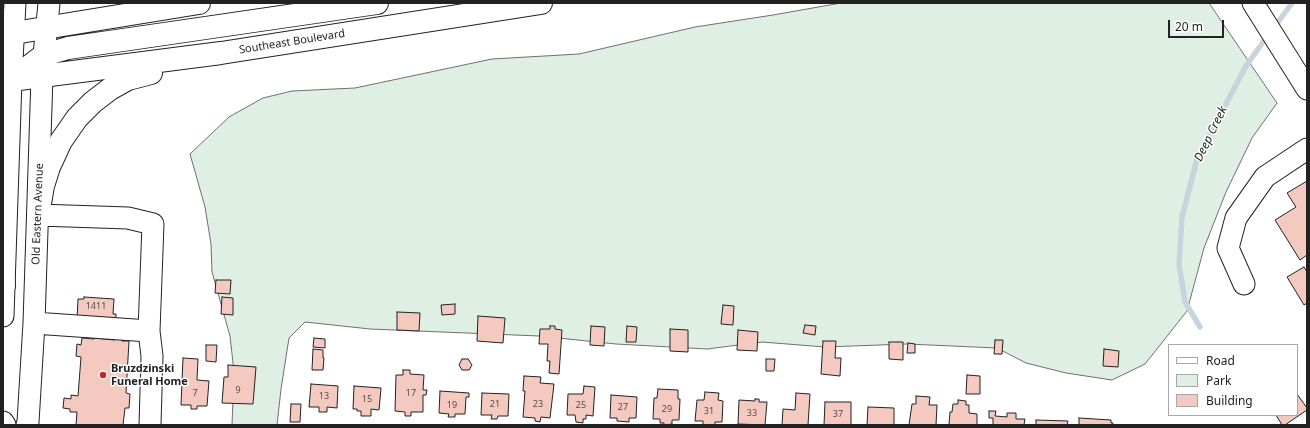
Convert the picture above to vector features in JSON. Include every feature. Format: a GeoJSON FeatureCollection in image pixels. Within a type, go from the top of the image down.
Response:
{"type":"FeatureCollection","features":[{"type":"Feature","properties":{"kind":"main road"},"geometry":{"type":"LineString","coordinates":[[8,33],[199,3]]}},
{"type":"Feature","properties":{"kind":"main road"},"geometry":{"type":"LineString","coordinates":[[7,81],[44,55],[68,48],[377,3]]}},
{"type":"Feature","properties":{"kind":"main road","name":"Southeast Boulevard"},"geometry":{"type":"LineString","coordinates":[[7,81],[221,53],[541,3]]}},
{"type":"Feature","properties":{"kind":"main road"},"geometry":{"type":"LineString","coordinates":[[38,215],[43,186],[49,167],[61,141],[76,118],[93,102],[110,89],[128,79],[221,53]]}},
{"type":"Feature","properties":{"kind":"street"},"geometry":{"type":"LineString","coordinates":[[3,316],[8,33],[15,3]]}},
{"type":"Feature","properties":{"kind":"street","name":"Old Eastern Avenue"},"geometry":{"type":"LineString","coordinates":[[26,425],[28,422],[34,323],[42,76],[49,3]]}},
{"type":"Feature","properties":{"kind":"street"},"geometry":{"type":"LineString","coordinates":[[1256,8],[1307,89]]}},
{"type":"Feature","properties":{"kind":"street"},"geometry":{"type":"LineString","coordinates":[[1244,284],[1228,248],[1236,218],[1265,177],[1307,149]]}},
{"type":"Feature","properties":{"kind":"street"},"geometry":{"type":"LineString","coordinates":[[38,215],[128,218],[153,224],[149,331],[152,356],[150,425]]}},
{"type":"Feature","properties":{"kind":"street"},"geometry":{"type":"LineString","coordinates":[[34,323],[149,331]]}},
{"type":"Feature","properties":{"kind":"green space"},"geometry":{"type":"Polygon","coordinates":[[[841,3],[1209,3],[1277,103],[1252,138],[1226,192],[1204,248],[1187,311],[1145,364],[1112,380],[1066,373],[1026,363],[997,348],[907,344],[825,347],[762,342],[707,349],[616,344],[539,336],[370,329],[305,322],[289,338],[277,425],[232,425],[234,372],[230,336],[212,272],[211,244],[205,207],[190,154],[229,117],[263,98],[292,91],[355,88],[492,59],[579,54],[695,27],[841,3]]]}},
{"type":"Feature","properties":{"kind":"building"},"geometry":{"type":"Polygon","coordinates":[[[1307,181],[1307,255],[1300,260],[1275,220],[1296,207],[1287,193],[1307,181]]]}},
{"type":"Feature","properties":{"kind":"building"},"geometry":{"type":"Polygon","coordinates":[[[1304,267],[1307,272],[1307,303],[1304,305],[1287,277],[1304,267]]]}},
{"type":"Feature","properties":{"kind":"building"},"geometry":{"type":"Polygon","coordinates":[[[216,280],[231,280],[230,294],[215,293],[216,280]]]}},
{"type":"Feature","properties":{"kind":"building"},"geometry":{"type":"Polygon","coordinates":[[[84,297],[114,299],[113,314],[116,314],[116,319],[77,319],[78,299],[84,299],[84,297]]]}},
{"type":"Feature","properties":{"kind":"building"},"geometry":{"type":"Polygon","coordinates":[[[222,297],[233,298],[233,315],[221,314],[222,297]]]}},
{"type":"Feature","properties":{"kind":"building"},"geometry":{"type":"Polygon","coordinates":[[[455,304],[455,314],[442,315],[441,305],[455,304]]]}},
{"type":"Feature","properties":{"kind":"building"},"geometry":{"type":"Polygon","coordinates":[[[723,305],[734,306],[733,325],[721,324],[723,305]]]}},
{"type":"Feature","properties":{"kind":"building"},"geometry":{"type":"Polygon","coordinates":[[[397,312],[420,313],[419,331],[397,330],[397,312]]]}},
{"type":"Feature","properties":{"kind":"building"},"geometry":{"type":"Polygon","coordinates":[[[478,316],[505,318],[503,343],[477,341],[478,316]]]}},
{"type":"Feature","properties":{"kind":"building"},"geometry":{"type":"Polygon","coordinates":[[[805,325],[816,326],[815,335],[803,333],[805,325]]]}},
{"type":"Feature","properties":{"kind":"building"},"geometry":{"type":"Polygon","coordinates":[[[550,326],[555,326],[555,329],[562,330],[559,374],[549,373],[550,361],[547,361],[548,344],[539,344],[540,329],[550,329],[550,326]]]}},
{"type":"Feature","properties":{"kind":"building"},"geometry":{"type":"Polygon","coordinates":[[[591,326],[605,327],[604,346],[590,345],[591,326]]]}},
{"type":"Feature","properties":{"kind":"building"},"geometry":{"type":"Polygon","coordinates":[[[627,326],[637,327],[636,342],[626,342],[627,326]]]}},
{"type":"Feature","properties":{"kind":"building"},"geometry":{"type":"Polygon","coordinates":[[[670,329],[688,330],[688,352],[670,351],[670,329]]]}},
{"type":"Feature","properties":{"kind":"building"},"geometry":{"type":"Polygon","coordinates":[[[738,330],[758,332],[757,351],[737,350],[738,330]]]}},
{"type":"Feature","properties":{"kind":"building","name":"Bruzdzinski Funeral Home"},"geometry":{"type":"Polygon","coordinates":[[[116,336],[122,336],[122,341],[129,341],[126,393],[130,394],[129,408],[125,408],[123,425],[76,425],[77,412],[70,412],[70,409],[63,408],[64,398],[71,399],[71,395],[78,396],[81,357],[76,356],[77,344],[81,345],[82,338],[115,340],[116,336]]]}},
{"type":"Feature","properties":{"kind":"building"},"geometry":{"type":"Polygon","coordinates":[[[314,338],[325,339],[325,348],[313,347],[314,338]]]}},
{"type":"Feature","properties":{"kind":"building"},"geometry":{"type":"Polygon","coordinates":[[[995,340],[1003,340],[1002,354],[994,354],[995,340]]]}},
{"type":"Feature","properties":{"kind":"building"},"geometry":{"type":"Polygon","coordinates":[[[823,341],[836,341],[835,358],[841,358],[840,376],[821,374],[823,341]]]}},
{"type":"Feature","properties":{"kind":"building"},"geometry":{"type":"Polygon","coordinates":[[[889,342],[903,342],[903,360],[889,359],[889,342]]]}},
{"type":"Feature","properties":{"kind":"building"},"geometry":{"type":"Polygon","coordinates":[[[908,343],[915,344],[915,353],[907,353],[908,343]]]}},
{"type":"Feature","properties":{"kind":"building"},"geometry":{"type":"Polygon","coordinates":[[[206,345],[217,345],[216,362],[206,361],[206,345]]]}},
{"type":"Feature","properties":{"kind":"building"},"geometry":{"type":"Polygon","coordinates":[[[313,349],[323,350],[323,370],[312,370],[313,349]]]}},
{"type":"Feature","properties":{"kind":"building"},"geometry":{"type":"Polygon","coordinates":[[[1104,349],[1119,351],[1118,367],[1103,366],[1104,349]]]}},
{"type":"Feature","properties":{"kind":"building"},"geometry":{"type":"Polygon","coordinates":[[[183,358],[198,359],[197,380],[209,381],[207,406],[197,406],[197,409],[191,409],[191,405],[181,405],[183,358]]]}},
{"type":"Feature","properties":{"kind":"building"},"geometry":{"type":"Polygon","coordinates":[[[462,359],[468,359],[472,365],[469,370],[462,370],[459,365],[462,359]]]}},
{"type":"Feature","properties":{"kind":"building"},"geometry":{"type":"Polygon","coordinates":[[[766,359],[775,359],[774,371],[766,371],[766,359]]]}},
{"type":"Feature","properties":{"kind":"building"},"geometry":{"type":"Polygon","coordinates":[[[228,365],[256,367],[253,404],[222,403],[224,377],[228,377],[228,365]]]}},
{"type":"Feature","properties":{"kind":"building"},"geometry":{"type":"Polygon","coordinates":[[[403,370],[410,370],[410,374],[424,375],[423,390],[427,390],[426,395],[423,395],[423,412],[411,412],[411,416],[405,416],[405,412],[395,411],[396,375],[403,375],[403,370]]]}},
{"type":"Feature","properties":{"kind":"building"},"geometry":{"type":"Polygon","coordinates":[[[967,375],[980,376],[980,394],[966,394],[967,375]]]}},
{"type":"Feature","properties":{"kind":"building"},"geometry":{"type":"Polygon","coordinates":[[[524,376],[541,377],[540,383],[554,384],[550,418],[541,417],[540,422],[535,421],[535,418],[523,417],[525,391],[523,391],[524,376]]]}},
{"type":"Feature","properties":{"kind":"building"},"geometry":{"type":"Polygon","coordinates":[[[311,384],[338,386],[337,408],[327,407],[327,412],[319,412],[319,407],[309,407],[311,384]]]}},
{"type":"Feature","properties":{"kind":"building"},"geometry":{"type":"Polygon","coordinates":[[[354,386],[381,388],[379,410],[371,409],[371,416],[361,416],[361,411],[353,409],[354,386]]]}},
{"type":"Feature","properties":{"kind":"building"},"geometry":{"type":"Polygon","coordinates":[[[584,386],[595,387],[593,416],[586,415],[586,419],[583,419],[583,423],[576,422],[575,415],[567,415],[568,394],[583,394],[584,386]]]}},
{"type":"Feature","properties":{"kind":"building"},"geometry":{"type":"Polygon","coordinates":[[[658,389],[678,390],[678,399],[680,399],[679,420],[672,420],[672,424],[664,425],[664,423],[660,423],[660,419],[653,419],[654,398],[657,398],[658,389]]]}},
{"type":"Feature","properties":{"kind":"building"},"geometry":{"type":"Polygon","coordinates":[[[440,391],[469,393],[469,397],[466,397],[465,414],[455,414],[455,417],[448,417],[449,414],[439,413],[440,391]]]}},
{"type":"Feature","properties":{"kind":"building"},"geometry":{"type":"Polygon","coordinates":[[[705,392],[719,393],[718,400],[723,401],[722,422],[715,422],[715,425],[703,425],[703,421],[695,421],[697,400],[704,400],[705,392]]]}},
{"type":"Feature","properties":{"kind":"building"},"geometry":{"type":"Polygon","coordinates":[[[482,393],[509,394],[508,416],[498,416],[497,419],[491,419],[492,415],[481,415],[482,393]]]}},
{"type":"Feature","properties":{"kind":"building"},"geometry":{"type":"Polygon","coordinates":[[[796,393],[810,394],[808,425],[782,425],[783,409],[795,410],[796,393]]]}},
{"type":"Feature","properties":{"kind":"building"},"geometry":{"type":"Polygon","coordinates":[[[611,395],[637,397],[636,418],[629,418],[629,422],[617,421],[617,418],[610,418],[611,395]]]}},
{"type":"Feature","properties":{"kind":"building"},"geometry":{"type":"Polygon","coordinates":[[[1298,395],[1307,410],[1285,425],[1282,425],[1277,416],[1298,416],[1298,395]]]}},
{"type":"Feature","properties":{"kind":"building"},"geometry":{"type":"Polygon","coordinates":[[[916,396],[930,397],[929,405],[937,405],[936,425],[909,425],[912,404],[916,404],[916,396]]]}},
{"type":"Feature","properties":{"kind":"building"},"geometry":{"type":"Polygon","coordinates":[[[755,399],[759,399],[759,402],[767,402],[765,425],[738,424],[739,400],[755,401],[755,399]]]}},
{"type":"Feature","properties":{"kind":"building"},"geometry":{"type":"Polygon","coordinates":[[[958,400],[966,401],[966,405],[969,405],[969,413],[977,414],[977,425],[949,425],[950,412],[952,412],[953,404],[958,404],[958,400]]]}},
{"type":"Feature","properties":{"kind":"building"},"geometry":{"type":"Polygon","coordinates":[[[825,402],[851,402],[851,425],[824,425],[825,402]]]}},
{"type":"Feature","properties":{"kind":"building"},"geometry":{"type":"Polygon","coordinates":[[[291,404],[301,404],[300,422],[290,422],[291,404]]]}},
{"type":"Feature","properties":{"kind":"building"},"geometry":{"type":"Polygon","coordinates":[[[868,407],[894,408],[894,425],[867,425],[868,407]]]}},
{"type":"Feature","properties":{"kind":"building"},"geometry":{"type":"Polygon","coordinates":[[[989,411],[996,411],[995,416],[1007,417],[1007,413],[1016,413],[1016,419],[1025,419],[1024,425],[993,425],[993,418],[989,418],[989,411]]]}},
{"type":"Feature","properties":{"kind":"building"},"geometry":{"type":"Polygon","coordinates":[[[1079,418],[1111,420],[1113,425],[1079,425],[1079,418]]]}},
{"type":"Feature","properties":{"kind":"building"},"geometry":{"type":"Polygon","coordinates":[[[1036,420],[1068,421],[1067,425],[1036,425],[1036,420]]]}},
{"type":"Feature","properties":{"kind":"waterway","name":"Deep Creek"},"geometry":{"type":"LineString","coordinates":[[1273,29],[1292,3]]}},
{"type":"Feature","properties":{"kind":"waterway","name":"Deep Creek"},"geometry":{"type":"LineString","coordinates":[[1200,327],[1185,302],[1179,264],[1182,217],[1197,159],[1246,66],[1268,35]]}},
{"type":"Feature","properties":{"kind":"place","name":"Bruzdzinski Funeral Home"},"geometry":{"type":"Point","coordinates":[103,375]}}]}
